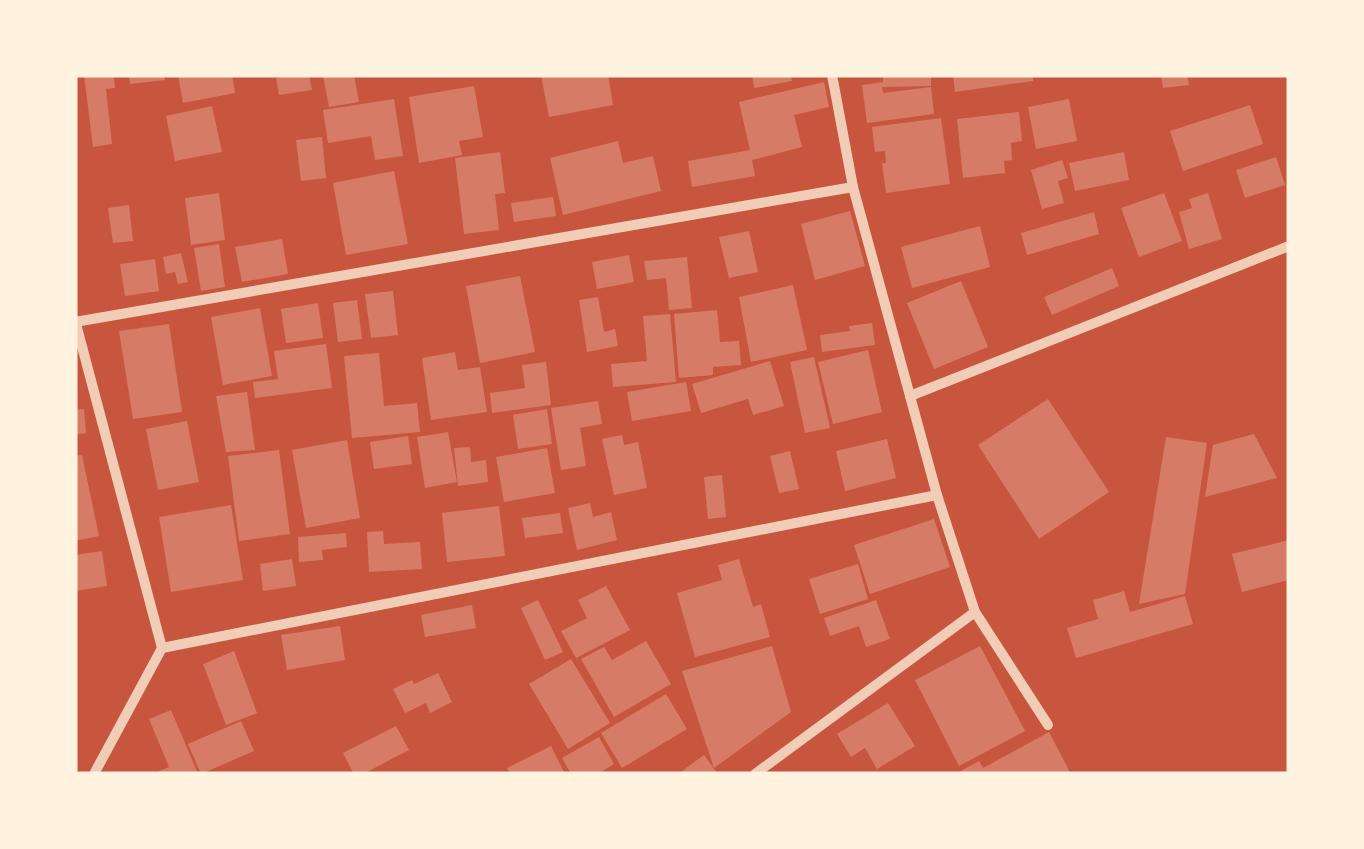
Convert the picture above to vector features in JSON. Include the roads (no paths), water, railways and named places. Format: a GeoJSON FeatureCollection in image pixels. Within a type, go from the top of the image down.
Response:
{"type":"FeatureCollection","features":[{"type":"Feature","properties":{"kind":"street"},"geometry":{"type":"LineString","coordinates":[[832,75],[853,186],[938,494],[975,612],[1048,725]]}},
{"type":"Feature","properties":{"kind":"street"},"geometry":{"type":"LineString","coordinates":[[94,774],[162,648],[75,321],[853,186]]}},
{"type":"Feature","properties":{"kind":"street"},"geometry":{"type":"LineString","coordinates":[[910,396],[1289,246]]}},
{"type":"Feature","properties":{"kind":"street"},"geometry":{"type":"LineString","coordinates":[[162,648],[938,494]]}},
{"type":"Feature","properties":{"kind":"street"},"geometry":{"type":"LineString","coordinates":[[755,774],[975,612]]}}]}
